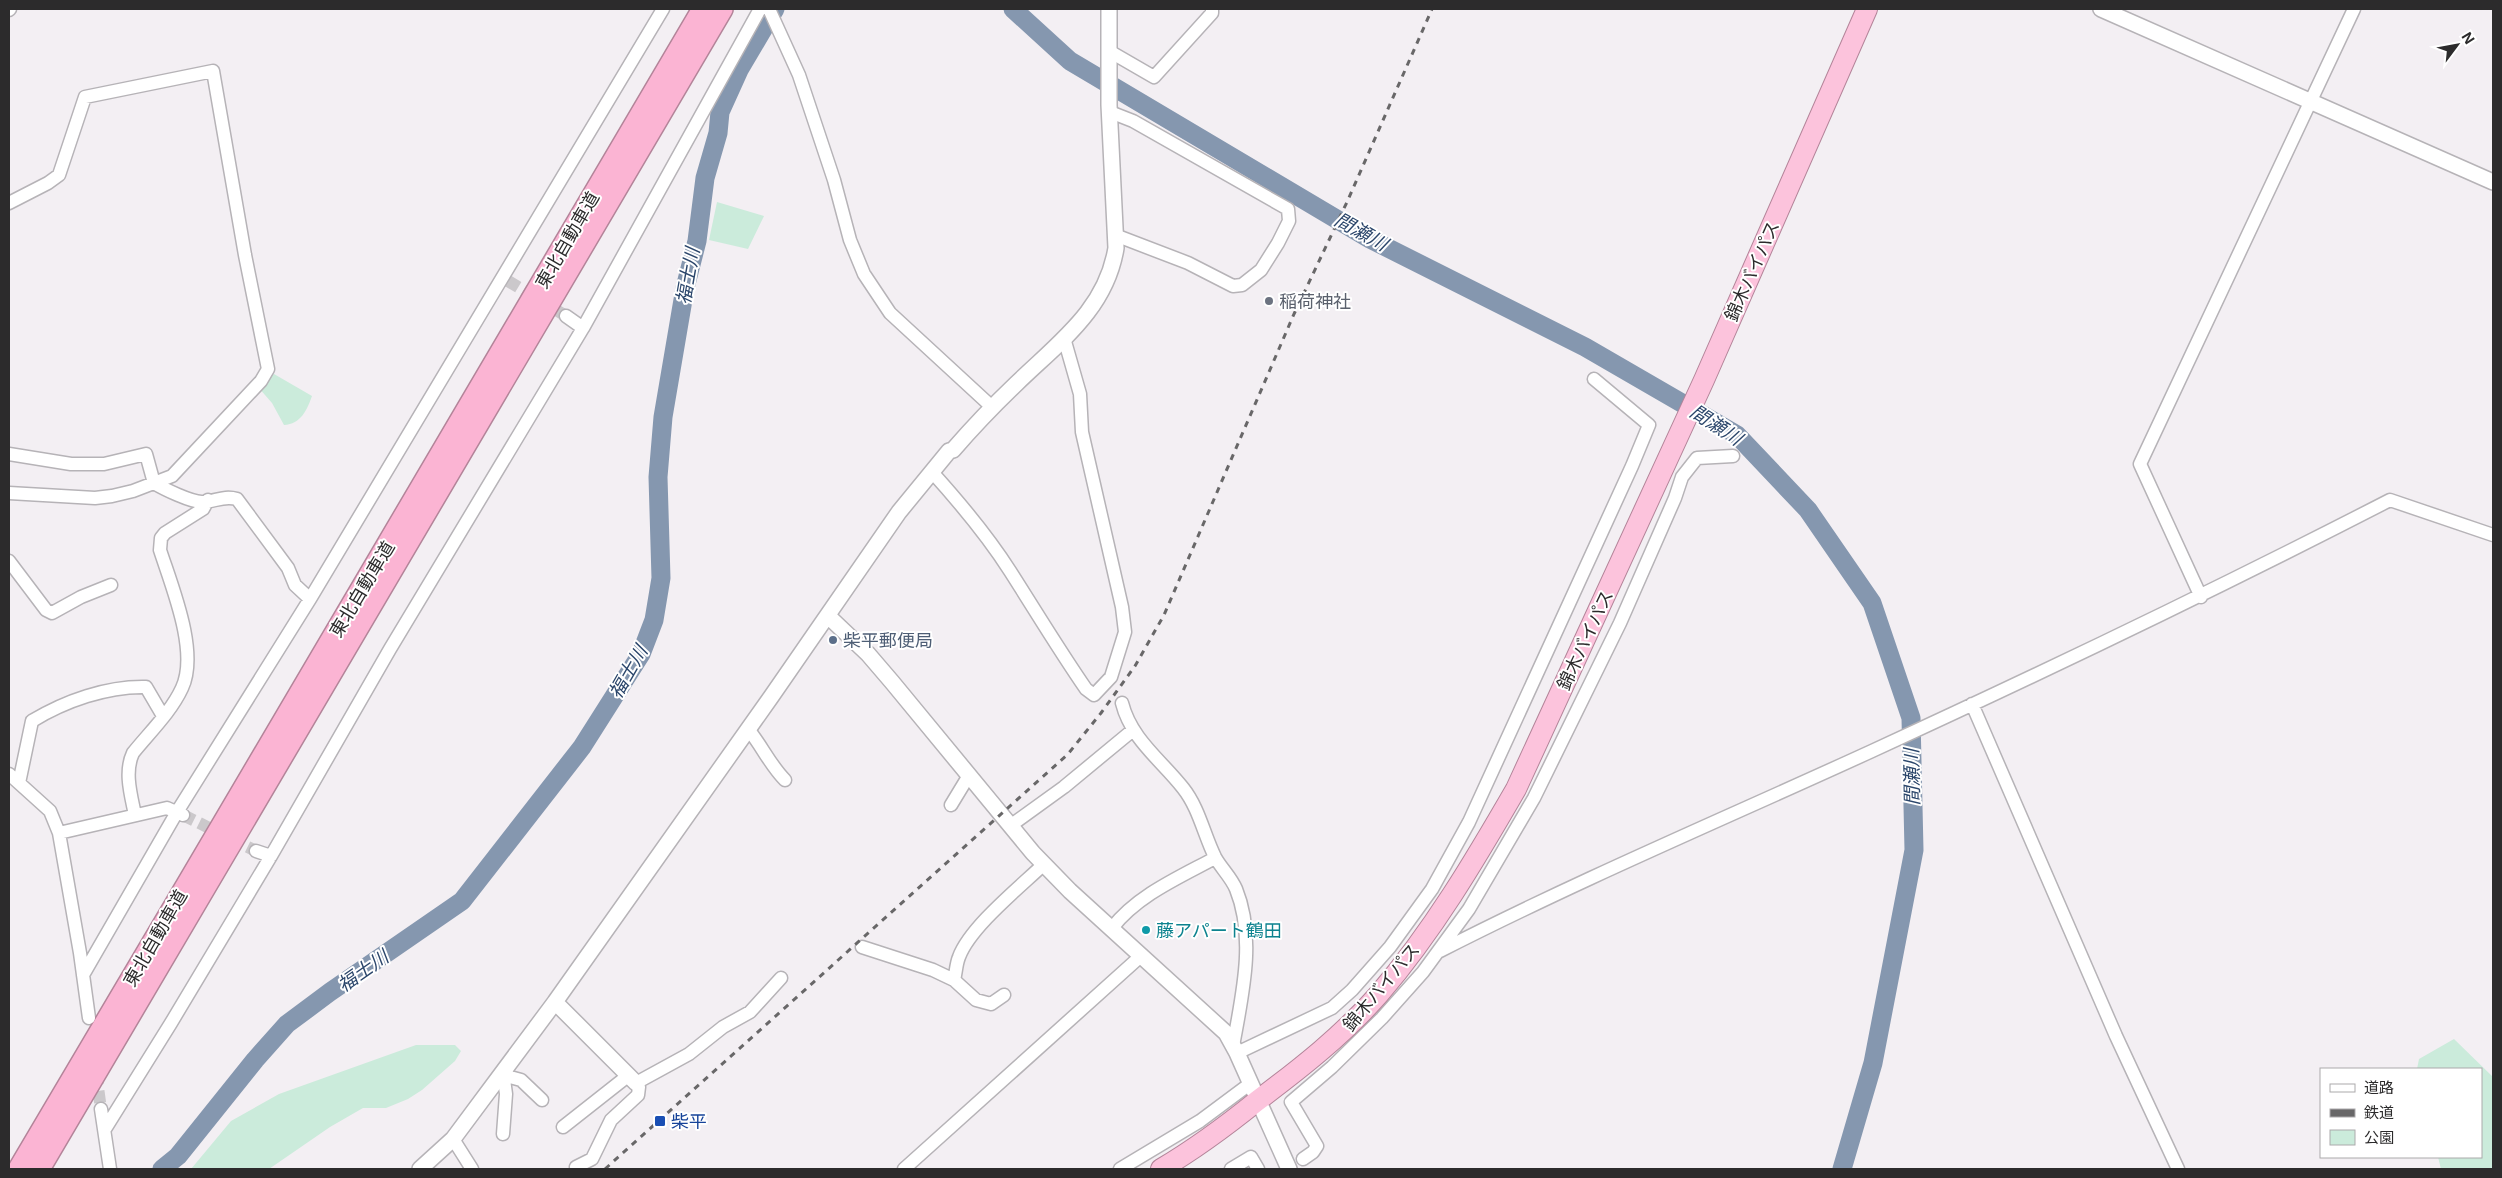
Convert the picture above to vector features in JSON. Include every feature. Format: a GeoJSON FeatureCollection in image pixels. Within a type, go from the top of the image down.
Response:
{"type":"FeatureCollection","features":[{"type":"Feature","properties":{"kind":"highway","name":"東北自動車道"},"geometry":{"type":"LineString","coordinates":[[20,1169],[265,750],[427,480],[702,9]]}},
{"type":"Feature","properties":{"kind":"highway","name":"東北自動車道"},"geometry":{"type":"LineString","coordinates":[[39,1169],[722,9]]}},
{"type":"Feature","properties":{"kind":"highway","name":"錦木バイパス"},"geometry":{"type":"LineString","coordinates":[[1161,1169],[1210,1138],[1255,1092],[1280,1086],[1334,1041],[1380,993],[1428,931],[1490,837],[1516,789],[1701,387],[1868,9]]}},
{"type":"Feature","properties":{"kind":"street"},"geometry":{"type":"LineString","coordinates":[[83,975],[505,279],[663,9]]}},
{"type":"Feature","properties":{"kind":"street"},"geometry":{"type":"LineString","coordinates":[[105,1129],[272,856],[390,649],[583,328],[760,9]]}},
{"type":"Feature","properties":{"kind":"street"},"geometry":{"type":"LineString","coordinates":[[769,9],[782,33],[799,75],[834,180],[850,240],[864,274],[890,313],[992,406]]}},
{"type":"Feature","properties":{"kind":"street"},"geometry":{"type":"LineString","coordinates":[[420,1169],[453,1139],[555,1002],[748,730],[899,512],[932,472],[992,406],[1085,318],[1105,288],[1113,265],[1115,235],[1108,57],[1109,9]]}},
{"type":"Feature","properties":{"kind":"street"},"geometry":{"type":"LineString","coordinates":[[1108,57],[1154,77],[1212,13],[1212,9]]}},
{"type":"Feature","properties":{"kind":"street"},"geometry":{"type":"LineString","coordinates":[[2101,9],[2493,182]]}},
{"type":"Feature","properties":{"kind":"street"},"geometry":{"type":"LineString","coordinates":[[2201,597],[2140,464],[2354,9]]}},
{"type":"Feature","properties":{"kind":"street"},"geometry":{"type":"LineString","coordinates":[[9,203],[60,175],[85,98],[213,71],[245,255],[268,369],[261,381],[172,476],[133,491],[95,498],[9,493]]}},
{"type":"Feature","properties":{"kind":"street"},"geometry":{"type":"LineString","coordinates":[[1110,109],[1288,209],[1289,221],[1261,270],[1242,285],[1233,286],[1188,263],[1115,235]]}},
{"type":"Feature","properties":{"kind":"street"},"geometry":{"type":"LineString","coordinates":[[566,316],[583,328]]}},
{"type":"Feature","properties":{"kind":"street"},"geometry":{"type":"LineString","coordinates":[[932,472],[961,504],[1009,570],[1051,639],[1086,689],[1094,695],[1111,676],[1124,632],[1122,607],[1082,432],[1080,394],[1064,338]]}},
{"type":"Feature","properties":{"kind":"street"},"geometry":{"type":"LineString","coordinates":[[1235,1050],[1332,1008],[1352,990],[1390,947],[1420,908],[1462,838],[1649,425],[1594,379]]}},
{"type":"Feature","properties":{"kind":"street"},"geometry":{"type":"LineString","coordinates":[[9,454],[71,464],[104,464],[146,454],[154,483]]}},
{"type":"Feature","properties":{"kind":"street"},"geometry":{"type":"LineString","coordinates":[[1303,1159],[1313,1152],[1317,1146],[1291,1102],[1370,1030],[1440,950],[1473,903],[1534,798],[1620,623],[1682,477],[1696,458],[1733,456]]}},
{"type":"Feature","properties":{"kind":"street"},"geometry":{"type":"LineString","coordinates":[[154,483],[201,502],[229,497],[236,500],[288,568],[295,585],[310,599]]}},
{"type":"Feature","properties":{"kind":"street"},"geometry":{"type":"LineString","coordinates":[[135,815],[128,781],[129,761],[183,687],[186,637],[160,550],[162,538],[165,532],[203,509],[208,500]]}},
{"type":"Feature","properties":{"kind":"street"},"geometry":{"type":"LineString","coordinates":[[1440,950],[1528,906],[1873,751],[2201,597],[2390,500],[2493,535]]}},
{"type":"Feature","properties":{"kind":"street"},"geometry":{"type":"LineString","coordinates":[[9,561],[46,610],[52,613],[81,597],[111,585]]}},
{"type":"Feature","properties":{"kind":"street"},"geometry":{"type":"LineString","coordinates":[[828,616],[874,661],[968,777],[1044,864],[1226,1034],[1255,1092],[1289,1169]]}},
{"type":"Feature","properties":{"kind":"street"},"geometry":{"type":"LineString","coordinates":[[19,782],[32,721],[47,713],[79,699],[124,686],[146,687],[163,716]]}},
{"type":"Feature","properties":{"kind":"street"},"geometry":{"type":"LineString","coordinates":[[1122,703],[1126,719],[1133,730],[1184,790],[1215,858],[1236,888],[1246,925],[1244,984],[1235,1050]]}},
{"type":"Feature","properties":{"kind":"street"},"geometry":{"type":"LineString","coordinates":[[1972,704],[2116,1036],[2178,1169]]}},
{"type":"Feature","properties":{"kind":"street"},"geometry":{"type":"LineString","coordinates":[[748,730],[761,744],[774,770],[785,780]]}},
{"type":"Feature","properties":{"kind":"street"},"geometry":{"type":"LineString","coordinates":[[1010,826],[1064,787],[1133,730]]}},
{"type":"Feature","properties":{"kind":"street"},"geometry":{"type":"LineString","coordinates":[[9,774],[50,811],[59,833],[89,1018]]}},
{"type":"Feature","properties":{"kind":"street"},"geometry":{"type":"LineString","coordinates":[[951,805],[968,777]]}},
{"type":"Feature","properties":{"kind":"street"},"geometry":{"type":"LineString","coordinates":[[59,833],[167,808],[180,813]]}},
{"type":"Feature","properties":{"kind":"street"},"geometry":{"type":"LineString","coordinates":[[256,851],[272,856]]}},
{"type":"Feature","properties":{"kind":"street"},"geometry":{"type":"LineString","coordinates":[[1112,928],[1123,914],[1148,894],[1215,858]]}},
{"type":"Feature","properties":{"kind":"street"},"geometry":{"type":"LineString","coordinates":[[954,980],[959,956],[973,936],[1044,864]]}},
{"type":"Feature","properties":{"kind":"street"},"geometry":{"type":"LineString","coordinates":[[862,947],[933,970],[954,980],[976,1000],[991,1004],[1004,995]]}},
{"type":"Feature","properties":{"kind":"street"},"geometry":{"type":"LineString","coordinates":[[904,1169],[1142,955]]}},
{"type":"Feature","properties":{"kind":"street"},"geometry":{"type":"LineString","coordinates":[[563,1127],[633,1079],[689,1054],[723,1027],[750,1012],[780,978]]}},
{"type":"Feature","properties":{"kind":"street"},"geometry":{"type":"LineString","coordinates":[[555,1002],[639,1087],[638,1095],[611,1120],[592,1159],[576,1167]]}},
{"type":"Feature","properties":{"kind":"street"},"geometry":{"type":"LineString","coordinates":[[503,1072],[510,1077],[521,1080],[542,1100]]}},
{"type":"Feature","properties":{"kind":"street"},"geometry":{"type":"LineString","coordinates":[[503,1072],[506,1094],[503,1134]]}},
{"type":"Feature","properties":{"kind":"street"},"geometry":{"type":"LineString","coordinates":[[1120,1169],[1200,1121],[1255,1092]]}},
{"type":"Feature","properties":{"kind":"street"},"geometry":{"type":"LineString","coordinates":[[101,1109],[110,1169]]}},
{"type":"Feature","properties":{"kind":"street"},"geometry":{"type":"LineString","coordinates":[[453,1139],[472,1169]]}},
{"type":"Feature","properties":{"kind":"street"},"geometry":{"type":"LineString","coordinates":[[1231,1169],[1251,1157],[1258,1169]]}},
{"type":"Feature","properties":{"kind":"green space"},"geometry":{"type":"Polygon","coordinates":[[[717,202],[764,216],[748,249],[709,240],[717,202]]]}},
{"type":"Feature","properties":{"kind":"green space"},"geometry":{"type":"Polygon","coordinates":[[[274,374],[312,396],[303,415],[290,424],[284,425],[272,403],[258,387],[274,374]]]}},
{"type":"Feature","properties":{"kind":"green space"},"geometry":{"type":"Polygon","coordinates":[[[2454,1039],[2493,1077],[2493,1169],[2441,1169],[2438,1158],[2482,1158],[2482,1068],[2417,1068],[2419,1059],[2454,1039]]]}},
{"type":"Feature","properties":{"kind":"green space"},"geometry":{"type":"Polygon","coordinates":[[[416,1045],[455,1045],[461,1051],[455,1061],[422,1090],[408,1099],[386,1108],[363,1108],[330,1127],[269,1169],[191,1169],[231,1121],[279,1094],[416,1045]]]}},
{"type":"Feature","properties":{"kind":"waterway","name":"福士川"},"geometry":{"type":"LineString","coordinates":[[162,1169],[178,1156],[255,1060],[287,1024],[462,901],[582,747],[641,654],[654,620],[661,578],[658,477],[663,417],[685,288],[697,241],[705,178],[718,133],[720,112],[739,70],[775,9]]}},
{"type":"Feature","properties":{"kind":"waterway","name":"間瀬川"},"geometry":{"type":"LineString","coordinates":[[1013,9],[1070,61],[1370,239],[1585,347],[1737,435],[1808,510],[1872,603],[1911,718],[1914,850],[1873,1063],[1842,1169]]}},
{"type":"Feature","properties":{"kind":"tunnel"},"geometry":{"type":"LineString","coordinates":[[508,281],[566,316]]}},
{"type":"Feature","properties":{"kind":"tunnel"},"geometry":{"type":"LineString","coordinates":[[183,815],[256,851]]}},
{"type":"Feature","properties":{"kind":"tunnel"},"geometry":{"type":"LineString","coordinates":[[96,1073],[101,1109]]}},
{"type":"Feature","properties":{"kind":"railway"},"geometry":{"type":"LineString","coordinates":[[605,1169],[1068,754],[1135,666],[1164,615],[1294,314],[1347,202],[1432,9]]}},
{"type":"Feature","properties":{"kind":"place","name":"稲荷神社"},"geometry":{"type":"Point","coordinates":[1269,301]}},
{"type":"Feature","properties":{"kind":"place","name":"柴平郵便局"},"geometry":{"type":"Point","coordinates":[833,640]}},
{"type":"Feature","properties":{"kind":"place","name":"藤アパート鶴田"},"geometry":{"type":"Point","coordinates":[1146,930]}},
{"type":"Feature","properties":{"kind":"place","name":"柴平"},"geometry":{"type":"Point","coordinates":[660,1121]}}]}
